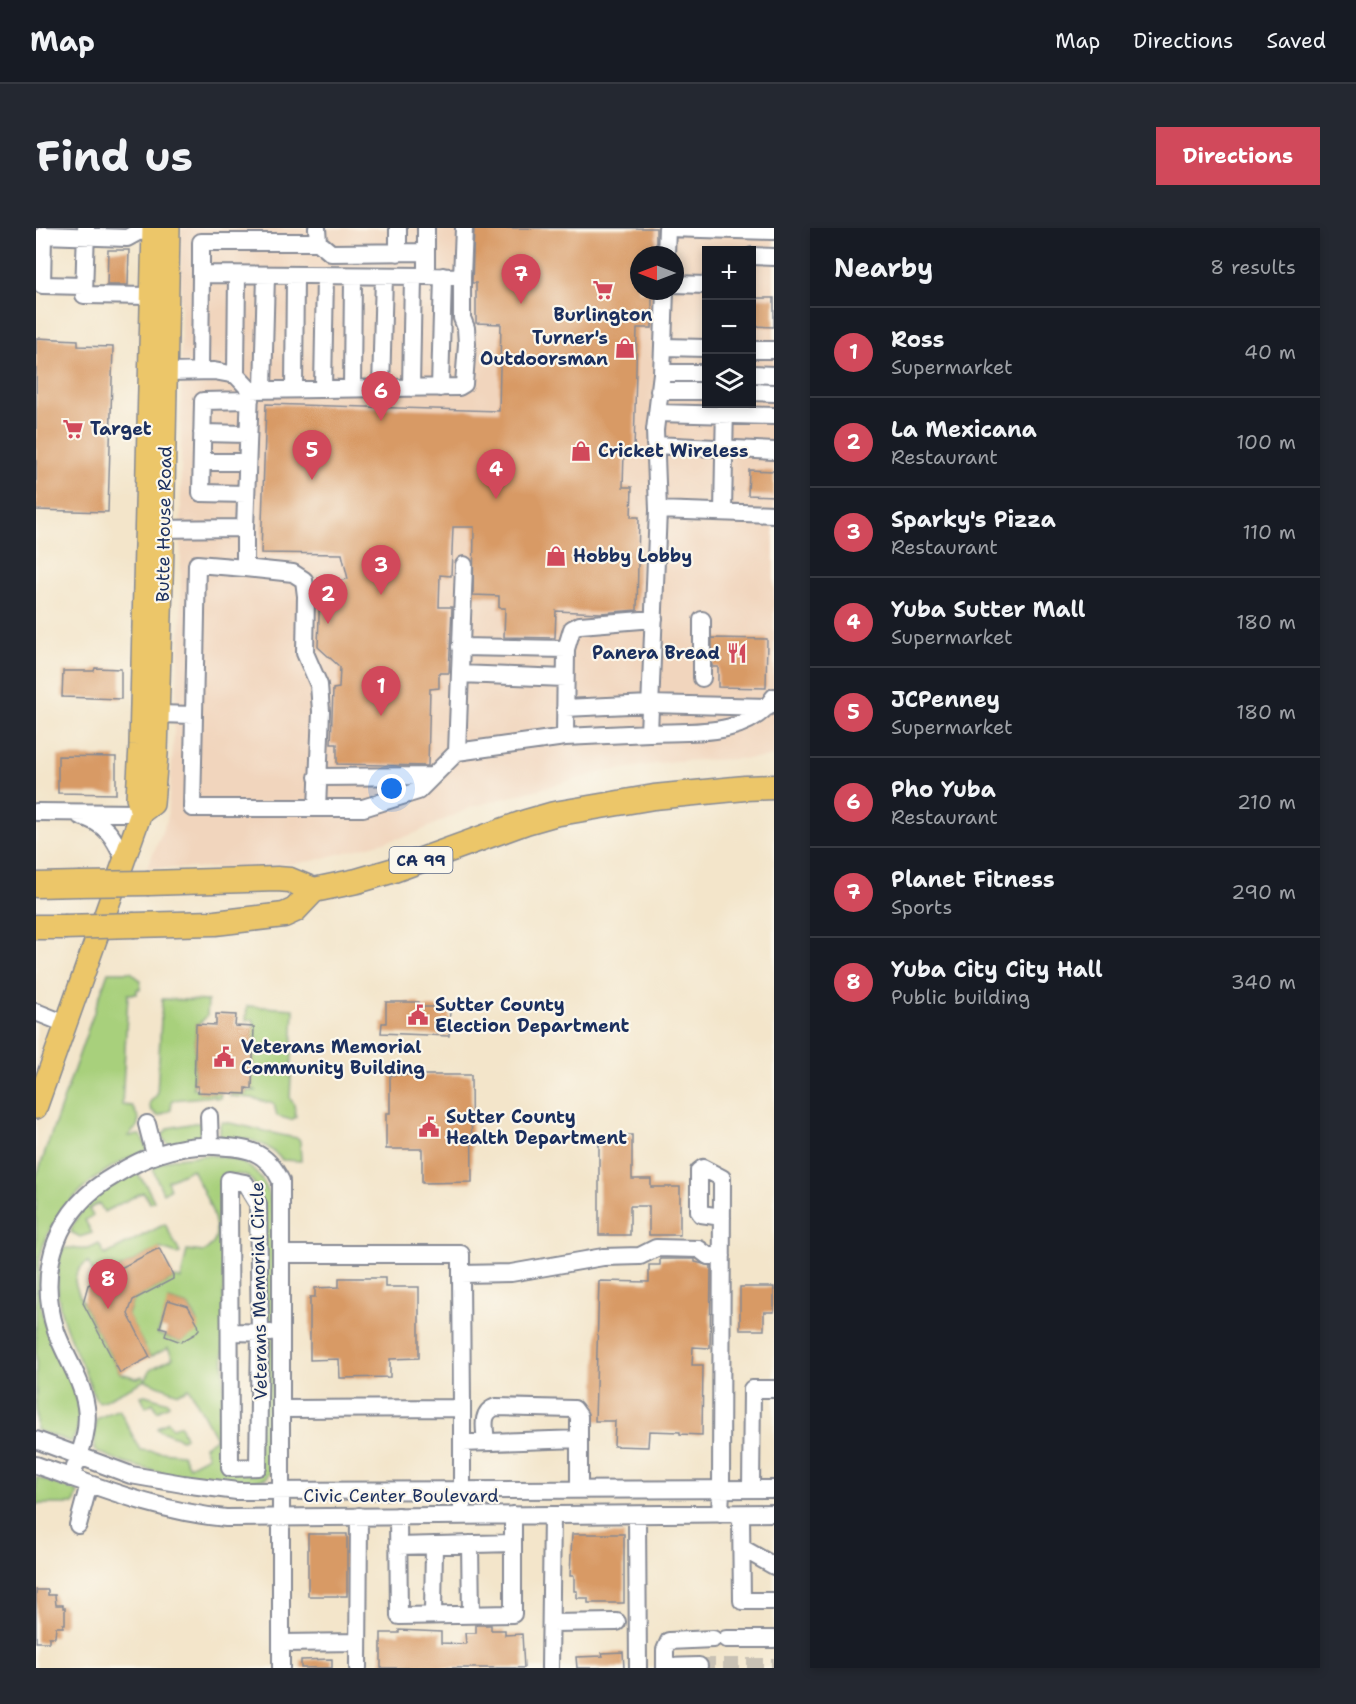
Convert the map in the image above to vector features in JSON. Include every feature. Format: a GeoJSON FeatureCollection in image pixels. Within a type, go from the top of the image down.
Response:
{"type":"FeatureCollection","features":[{"type":"Feature","properties":{"kind":"highway","name":"CA 99"},"geometry":{"type":"LineString","coordinates":[[314,890],[391,871],[525,822],[554,814],[654,797],[774,787]]}},
{"type":"Feature","properties":{"kind":"highway"},"geometry":{"type":"LineString","coordinates":[[36,885],[277,879],[290,880],[314,890],[295,910],[284,915],[215,923],[36,927]]}},
{"type":"Feature","properties":{"kind":"main road","name":"Butte House Road"},"geometry":{"type":"LineString","coordinates":[[141,813],[153,804],[158,714],[151,296],[158,229]]}},
{"type":"Feature","properties":{"kind":"main road","name":"Butte House Road"},"geometry":{"type":"LineString","coordinates":[[36,1108],[141,813],[137,798],[140,745],[167,372],[158,229]]}},
{"type":"Feature","properties":{"kind":"street"},"geometry":{"type":"LineString","coordinates":[[398,228],[398,253]]}},
{"type":"Feature","properties":{"kind":"street"},"geometry":{"type":"LineString","coordinates":[[426,228],[427,276],[440,387]]}},
{"type":"Feature","properties":{"kind":"street"},"geometry":{"type":"LineString","coordinates":[[246,494],[201,493],[202,401],[294,389],[459,387],[464,384],[467,344],[466,328],[462,318],[464,228]]}},
{"type":"Feature","properties":{"kind":"street"},"geometry":{"type":"LineString","coordinates":[[666,246],[667,228],[774,231]]}},
{"type":"Feature","properties":{"kind":"street"},"geometry":{"type":"LineString","coordinates":[[84,286],[42,285],[43,235],[85,232],[127,238],[138,232],[158,229]]}},
{"type":"Feature","properties":{"kind":"street"},"geometry":{"type":"LineString","coordinates":[[85,232],[84,296],[151,296]]}},
{"type":"Feature","properties":{"kind":"street"},"geometry":{"type":"LineString","coordinates":[[200,371],[201,274],[196,235],[318,235],[330,253],[426,252]]}},
{"type":"Feature","properties":{"kind":"street"},"geometry":{"type":"LineString","coordinates":[[756,256],[774,256]]}},
{"type":"Feature","properties":{"kind":"street"},"geometry":{"type":"LineString","coordinates":[[201,274],[462,277]]}},
{"type":"Feature","properties":{"kind":"street"},"geometry":{"type":"LineString","coordinates":[[236,375],[237,275]]}},
{"type":"Feature","properties":{"kind":"street"},"geometry":{"type":"LineString","coordinates":[[245,568],[248,434],[266,275]]}},
{"type":"Feature","properties":{"kind":"street"},"geometry":{"type":"LineString","coordinates":[[294,389],[295,275]]}},
{"type":"Feature","properties":{"kind":"street"},"geometry":{"type":"LineString","coordinates":[[322,388],[325,275]]}},
{"type":"Feature","properties":{"kind":"street"},"geometry":{"type":"LineString","coordinates":[[352,388],[353,276]]}},
{"type":"Feature","properties":{"kind":"street"},"geometry":{"type":"LineString","coordinates":[[381,388],[384,276]]}},
{"type":"Feature","properties":{"kind":"street"},"geometry":{"type":"LineString","coordinates":[[411,388],[427,276]]}},
{"type":"Feature","properties":{"kind":"street"},"geometry":{"type":"LineString","coordinates":[[684,284],[702,285]]}},
{"type":"Feature","properties":{"kind":"street"},"geometry":{"type":"LineString","coordinates":[[649,733],[658,510],[655,445],[662,373],[665,300]]}},
{"type":"Feature","properties":{"kind":"street"},"geometry":{"type":"LineString","coordinates":[[663,347],[702,348]]}},
{"type":"Feature","properties":{"kind":"street"},"geometry":{"type":"LineString","coordinates":[[756,350],[774,350]]}},
{"type":"Feature","properties":{"kind":"street"},"geometry":{"type":"LineString","coordinates":[[167,372],[214,371],[236,375],[254,393]]}},
{"type":"Feature","properties":{"kind":"street"},"geometry":{"type":"LineString","coordinates":[[662,373],[702,373]]}},
{"type":"Feature","properties":{"kind":"street"},"geometry":{"type":"LineString","coordinates":[[756,374],[774,375]]}},
{"type":"Feature","properties":{"kind":"street"},"geometry":{"type":"LineString","coordinates":[[659,391],[702,391]]}},
{"type":"Feature","properties":{"kind":"street"},"geometry":{"type":"LineString","coordinates":[[756,392],[774,393]]}},
{"type":"Feature","properties":{"kind":"street"},"geometry":{"type":"LineString","coordinates":[[657,413],[724,409],[774,416]]}},
{"type":"Feature","properties":{"kind":"street"},"geometry":{"type":"LineString","coordinates":[[723,512],[724,409]]}},
{"type":"Feature","properties":{"kind":"street"},"geometry":{"type":"LineString","coordinates":[[202,433],[248,434]]}},
{"type":"Feature","properties":{"kind":"street"},"geometry":{"type":"LineString","coordinates":[[655,445],[774,451]]}},
{"type":"Feature","properties":{"kind":"street"},"geometry":{"type":"LineString","coordinates":[[202,462],[248,462]]}},
{"type":"Feature","properties":{"kind":"street"},"geometry":{"type":"LineString","coordinates":[[658,510],[774,514]]}},
{"type":"Feature","properties":{"kind":"street"},"geometry":{"type":"LineString","coordinates":[[154,529],[245,528]]}},
{"type":"Feature","properties":{"kind":"street"},"geometry":{"type":"LineString","coordinates":[[317,808],[321,711],[319,685],[305,653],[304,580],[293,573],[197,564],[192,808],[317,808],[363,808],[418,791],[457,752],[565,737],[727,729],[754,720],[771,702]]}},
{"type":"Feature","properties":{"kind":"street"},"geometry":{"type":"LineString","coordinates":[[457,752],[464,565]]}},
{"type":"Feature","properties":{"kind":"street"},"geometry":{"type":"LineString","coordinates":[[565,737],[566,649],[572,629],[576,626],[654,619]]}},
{"type":"Feature","properties":{"kind":"street"},"geometry":{"type":"LineString","coordinates":[[702,620],[702,678]]}},
{"type":"Feature","properties":{"kind":"street"},"geometry":{"type":"LineString","coordinates":[[460,647],[566,649]]}},
{"type":"Feature","properties":{"kind":"street"},"geometry":{"type":"LineString","coordinates":[[460,674],[565,678]]}},
{"type":"Feature","properties":{"kind":"street"},"geometry":{"type":"LineString","coordinates":[[565,708],[771,702]]}},
{"type":"Feature","properties":{"kind":"street"},"geometry":{"type":"LineString","coordinates":[[158,714],[194,715]]}},
{"type":"Feature","properties":{"kind":"street"},"geometry":{"type":"LineString","coordinates":[[317,777],[433,776]]}},
{"type":"Feature","properties":{"kind":"street"},"geometry":{"type":"LineString","coordinates":[[36,812],[141,813]]}},
{"type":"Feature","properties":{"kind":"street"},"geometry":{"type":"LineString","coordinates":[[67,812],[92,819],[102,826],[112,835],[125,861]]}},
{"type":"Feature","properties":{"kind":"street"},"geometry":{"type":"LineString","coordinates":[[36,1012],[66,1024]]}},
{"type":"Feature","properties":{"kind":"street"},"geometry":{"type":"LineString","coordinates":[[209,1116],[210,1146]]}},
{"type":"Feature","properties":{"kind":"street"},"geometry":{"type":"LineString","coordinates":[[147,1124],[155,1155]]}},
{"type":"Feature","properties":{"kind":"street","name":"Veterans Memorial Circle"},"geometry":{"type":"LineString","coordinates":[[71,1478],[86,1434],[87,1409],[83,1390],[57,1332],[50,1306],[49,1279],[52,1255],[60,1228],[77,1205],[104,1181],[155,1155],[171,1150],[210,1146],[254,1152],[270,1161],[281,1181],[281,1668]]}},
{"type":"Feature","properties":{"kind":"street"},"geometry":{"type":"LineString","coordinates":[[229,1180],[244,1183],[258,1204],[260,1333],[258,1467],[231,1468],[229,1180]]}},
{"type":"Feature","properties":{"kind":"street"},"geometry":{"type":"LineString","coordinates":[[720,1514],[722,1216]]}},
{"type":"Feature","properties":{"kind":"street"},"geometry":{"type":"LineString","coordinates":[[461,1274],[512,1273],[603,1257],[640,1256],[656,1248],[699,1249],[708,1256],[722,1256]]}},
{"type":"Feature","properties":{"kind":"street"},"geometry":{"type":"LineString","coordinates":[[281,1254],[461,1254],[462,1516]]}},
{"type":"Feature","properties":{"kind":"street"},"geometry":{"type":"LineString","coordinates":[[230,1332],[281,1334]]}},
{"type":"Feature","properties":{"kind":"street"},"geometry":{"type":"LineString","coordinates":[[751,1489],[752,1389],[774,1389]]}},
{"type":"Feature","properties":{"kind":"street"},"geometry":{"type":"LineString","coordinates":[[486,1442],[486,1414],[490,1409],[496,1407],[571,1408],[578,1414],[579,1490]]}},
{"type":"Feature","properties":{"kind":"street"},"geometry":{"type":"LineString","coordinates":[[281,1409],[462,1408]]}},
{"type":"Feature","properties":{"kind":"street"},"geometry":{"type":"LineString","coordinates":[[462,1443],[579,1439]]}},
{"type":"Feature","properties":{"kind":"street","name":"Civic Center Boulevard"},"geometry":{"type":"LineString","coordinates":[[36,1440],[131,1475],[237,1491],[774,1489]]}},
{"type":"Feature","properties":{"kind":"street","name":"Civic Center Boulevard"},"geometry":{"type":"LineString","coordinates":[[36,1466],[155,1505],[194,1515],[226,1518],[774,1513]]}},
{"type":"Feature","properties":{"kind":"street"},"geometry":{"type":"LineString","coordinates":[[78,1525],[89,1484]]}},
{"type":"Feature","properties":{"kind":"street"},"geometry":{"type":"LineString","coordinates":[[741,1514],[742,1600],[774,1601]]}},
{"type":"Feature","properties":{"kind":"street"},"geometry":{"type":"LineString","coordinates":[[398,1516],[399,1616],[513,1614],[513,1515]]}},
{"type":"Feature","properties":{"kind":"street"},"geometry":{"type":"LineString","coordinates":[[550,1668],[552,1515]]}},
{"type":"Feature","properties":{"kind":"street"},"geometry":{"type":"LineString","coordinates":[[637,1515],[638,1668]]}},
{"type":"Feature","properties":{"kind":"street"},"geometry":{"type":"LineString","coordinates":[[358,1668],[359,1516]]}},
{"type":"Feature","properties":{"kind":"street"},"geometry":{"type":"LineString","coordinates":[[398,1546],[513,1543]]}},
{"type":"Feature","properties":{"kind":"street"},"geometry":{"type":"LineString","coordinates":[[470,1544],[471,1615]]}},
{"type":"Feature","properties":{"kind":"street"},"geometry":{"type":"LineString","coordinates":[[433,1615],[434,1545]]}},
{"type":"Feature","properties":{"kind":"street"},"geometry":{"type":"LineString","coordinates":[[742,1548],[774,1566]]}},
{"type":"Feature","properties":{"kind":"street"},"geometry":{"type":"LineString","coordinates":[[551,1623],[617,1622]]}},
{"type":"Feature","properties":{"kind":"street"},"geometry":{"type":"LineString","coordinates":[[699,1666],[665,1667],[665,1650],[669,1641],[774,1639]]}},
{"type":"Feature","properties":{"kind":"street"},"geometry":{"type":"LineString","coordinates":[[281,1643],[358,1642]]}},
{"type":"Feature","properties":{"kind":"shaded area"},"geometry":{"type":"Polygon","coordinates":[[[181,228],[774,228],[774,756],[675,761],[603,772],[472,807],[411,835],[312,861],[254,868],[147,868],[167,820],[181,622],[181,228]]]}},
{"type":"Feature","properties":{"kind":"green space"},"geometry":{"type":"Polygon","coordinates":[[[108,972],[131,972],[141,981],[137,994],[128,994],[122,1105],[132,1106],[139,1119],[137,1127],[128,1136],[141,1135],[148,1150],[114,1166],[82,1190],[56,1220],[41,1254],[39,1272],[43,1318],[71,1382],[79,1414],[77,1429],[71,1442],[36,1430],[36,1178],[108,972]]]}},
{"type":"Feature","properties":{"kind":"green space"},"geometry":{"type":"Polygon","coordinates":[[[162,999],[208,1001],[207,1016],[196,1024],[193,1088],[198,1089],[198,1092],[221,1093],[220,1098],[215,1098],[215,1096],[172,1100],[171,1110],[158,1116],[151,1110],[150,1102],[157,1095],[162,999]]]}},
{"type":"Feature","properties":{"kind":"green space"},"geometry":{"type":"Polygon","coordinates":[[[247,1006],[294,1009],[290,1098],[296,1117],[291,1120],[277,1116],[274,1104],[252,1098],[230,1096],[231,1093],[246,1094],[246,1091],[257,1091],[252,1089],[254,1020],[246,1020],[247,1006]]]}},
{"type":"Feature","properties":{"kind":"green space"},"geometry":{"type":"Polygon","coordinates":[[[222,1122],[298,1138],[301,1161],[282,1160],[269,1148],[254,1141],[220,1138],[222,1122]]]}},
{"type":"Feature","properties":{"kind":"green space"},"geometry":{"type":"Polygon","coordinates":[[[203,1123],[209,1136],[170,1145],[163,1139],[163,1134],[169,1128],[203,1123]]]}},
{"type":"Feature","properties":{"kind":"green space"},"geometry":{"type":"Polygon","coordinates":[[[221,1156],[234,1159],[254,1170],[267,1189],[274,1216],[272,1462],[266,1478],[248,1484],[172,1476],[124,1463],[94,1450],[96,1419],[119,1409],[140,1450],[182,1454],[189,1466],[208,1456],[204,1446],[216,1438],[189,1388],[178,1393],[145,1380],[151,1369],[173,1358],[168,1348],[150,1357],[128,1315],[133,1300],[175,1278],[181,1279],[187,1250],[204,1252],[214,1242],[215,1225],[209,1205],[192,1169],[167,1181],[170,1189],[163,1193],[153,1170],[163,1162],[177,1158],[221,1156]],[[223,1174],[224,1468],[256,1474],[254,1183],[246,1175],[223,1174]],[[169,1300],[158,1334],[181,1342],[196,1330],[198,1323],[188,1306],[169,1300]]]}},
{"type":"Feature","properties":{"kind":"green space"},"geometry":{"type":"Polygon","coordinates":[[[137,1173],[154,1201],[150,1203],[143,1192],[104,1212],[99,1203],[89,1209],[93,1216],[85,1220],[92,1233],[80,1237],[71,1232],[74,1223],[88,1205],[118,1182],[137,1173]]]}},
{"type":"Feature","properties":{"kind":"green space"},"geometry":{"type":"Polygon","coordinates":[[[165,1224],[180,1253],[159,1248],[97,1280],[88,1262],[76,1274],[75,1280],[87,1312],[120,1373],[137,1378],[143,1376],[145,1380],[105,1400],[99,1402],[95,1398],[60,1309],[58,1271],[62,1249],[87,1249],[99,1244],[105,1255],[165,1224]]]}},
{"type":"Feature","properties":{"kind":"green space"},"geometry":{"type":"Polygon","coordinates":[[[145,1395],[168,1402],[169,1405],[157,1411],[153,1403],[146,1407],[141,1396],[145,1395]]]}},
{"type":"Feature","properties":{"kind":"green space"},"geometry":{"type":"Polygon","coordinates":[[[168,1421],[172,1428],[180,1425],[185,1437],[182,1439],[158,1430],[157,1428],[168,1421]]]}},
{"type":"Feature","properties":{"kind":"green space"},"geometry":{"type":"Polygon","coordinates":[[[36,1477],[78,1492],[74,1504],[36,1504],[36,1477]]]}},
{"type":"Feature","properties":{"kind":"building"},"geometry":{"type":"Polygon","coordinates":[[[474,228],[656,228],[656,246],[630,246],[630,300],[652,300],[652,328],[637,328],[634,452],[624,452],[623,487],[632,487],[631,517],[639,517],[637,610],[601,613],[556,611],[555,638],[504,637],[505,608],[499,608],[499,596],[473,595],[474,527],[453,527],[451,576],[440,575],[439,607],[452,607],[449,673],[439,673],[439,688],[430,689],[428,766],[337,764],[337,744],[331,744],[333,689],[339,688],[340,667],[318,647],[320,585],[348,579],[342,554],[261,553],[266,404],[499,411],[501,324],[476,323],[476,283],[472,283],[474,228]]]}},
{"type":"Feature","properties":{"kind":"building"},"geometry":{"type":"Polygon","coordinates":[[[108,250],[129,250],[128,285],[107,285],[108,250]]]}},
{"type":"Feature","properties":{"kind":"building"},"geometry":{"type":"Polygon","coordinates":[[[756,298],[774,298],[774,327],[756,326],[756,298]]]}},
{"type":"Feature","properties":{"kind":"building","name":"Target"},"geometry":{"type":"Polygon","coordinates":[[[36,338],[78,340],[78,346],[113,347],[108,512],[36,510],[36,338]]]}},
{"type":"Feature","properties":{"kind":"building"},"geometry":{"type":"Polygon","coordinates":[[[749,470],[774,471],[774,496],[748,495],[749,470]]]}},
{"type":"Feature","properties":{"kind":"building","name":"Panera Bread"},"geometry":{"type":"Polygon","coordinates":[[[712,638],[767,639],[766,688],[718,687],[718,667],[712,667],[712,638]]]}},
{"type":"Feature","properties":{"kind":"building"},"geometry":{"type":"Polygon","coordinates":[[[95,668],[121,669],[121,699],[62,697],[63,671],[94,671],[95,668]]]}},
{"type":"Feature","properties":{"kind":"building"},"geometry":{"type":"Polygon","coordinates":[[[58,756],[116,757],[116,794],[58,793],[58,756]]]}},
{"type":"Feature","properties":{"kind":"building","name":"Sutter County Election Department"},"geometry":{"type":"Polygon","coordinates":[[[386,1002],[419,1002],[420,1007],[450,1007],[449,1036],[381,1033],[382,1023],[386,1023],[386,1002]]]}},
{"type":"Feature","properties":{"kind":"building","name":"Veterans Memorial Community Building"},"geometry":{"type":"Polygon","coordinates":[[[216,1014],[236,1015],[235,1026],[254,1027],[252,1089],[246,1088],[246,1094],[198,1092],[198,1086],[194,1086],[196,1024],[216,1025],[216,1014]]]}},
{"type":"Feature","properties":{"kind":"building","name":"Sutter County Health Department"},"geometry":{"type":"Polygon","coordinates":[[[390,1075],[471,1075],[472,1182],[422,1183],[422,1149],[386,1149],[386,1113],[390,1113],[390,1075]]]}},
{"type":"Feature","properties":{"kind":"building"},"geometry":{"type":"Polygon","coordinates":[[[599,1135],[632,1135],[632,1179],[651,1179],[651,1187],[680,1187],[680,1235],[649,1235],[649,1206],[630,1206],[630,1235],[599,1235],[599,1135]]]}},
{"type":"Feature","properties":{"kind":"building"},"geometry":{"type":"Polygon","coordinates":[[[159,1248],[173,1279],[133,1300],[128,1314],[150,1357],[120,1373],[83,1303],[88,1285],[159,1248]]]}},
{"type":"Feature","properties":{"kind":"building"},"geometry":{"type":"Polygon","coordinates":[[[660,1259],[695,1259],[695,1262],[711,1266],[710,1348],[693,1347],[692,1365],[703,1365],[702,1435],[649,1431],[648,1447],[614,1446],[615,1421],[595,1421],[599,1281],[649,1282],[649,1265],[660,1265],[660,1259]]]}},
{"type":"Feature","properties":{"kind":"building"},"geometry":{"type":"Polygon","coordinates":[[[339,1278],[385,1278],[385,1287],[419,1287],[419,1358],[390,1359],[390,1377],[340,1378],[339,1359],[310,1360],[310,1297],[315,1297],[315,1288],[339,1287],[339,1278]]]}},
{"type":"Feature","properties":{"kind":"building"},"geometry":{"type":"Polygon","coordinates":[[[740,1287],[774,1287],[774,1312],[764,1312],[764,1330],[740,1330],[740,1287]]]}},
{"type":"Feature","properties":{"kind":"building"},"geometry":{"type":"Polygon","coordinates":[[[168,1300],[188,1306],[198,1324],[199,1329],[195,1334],[181,1342],[165,1336],[167,1329],[160,1327],[168,1300]]]}},
{"type":"Feature","properties":{"kind":"building"},"geometry":{"type":"Polygon","coordinates":[[[308,1534],[347,1534],[347,1596],[308,1596],[308,1534]]]}},
{"type":"Feature","properties":{"kind":"building"},"geometry":{"type":"Polygon","coordinates":[[[572,1534],[624,1534],[624,1603],[588,1603],[588,1598],[577,1598],[577,1591],[574,1591],[574,1576],[570,1576],[572,1534]]]}},
{"type":"Feature","properties":{"kind":"building"},"geometry":{"type":"Polygon","coordinates":[[[36,1590],[48,1590],[48,1595],[55,1595],[56,1605],[63,1605],[65,1608],[65,1624],[63,1627],[56,1627],[55,1637],[49,1637],[49,1642],[36,1642],[36,1590]]]}},
{"type":"Feature","properties":{"kind":"building"},"geometry":{"type":"Polygon","coordinates":[[[476,1625],[491,1625],[491,1630],[505,1630],[505,1635],[522,1634],[524,1668],[381,1668],[381,1633],[399,1633],[399,1630],[441,1632],[441,1643],[466,1644],[465,1633],[476,1633],[476,1625]]]}},
{"type":"Feature","properties":{"kind":"building"},"geometry":{"type":"Polygon","coordinates":[[[623,1652],[624,1668],[577,1668],[576,1657],[603,1656],[602,1653],[623,1652]]]}},
{"type":"Feature","properties":{"kind":"building"},"geometry":{"type":"Polygon","coordinates":[[[332,1659],[332,1668],[301,1668],[301,1660],[332,1659]]]}},
{"type":"Feature","properties":{"kind":"tunnel"},"geometry":{"type":"LineString","coordinates":[[699,1666],[774,1666]]}},
{"type":"Feature","properties":{"kind":"place","name":"Burlington"},"geometry":{"type":"Point","coordinates":[603,290]}},
{"type":"Feature","properties":{"kind":"place","name":"Planet Fitness"},"geometry":{"type":"Point","coordinates":[521,304]}},
{"type":"Feature","properties":{"kind":"place","name":"Turner's Outdoorsman"},"geometry":{"type":"Point","coordinates":[625,348]}},
{"type":"Feature","properties":{"kind":"place","name":"Pho Yuba"},"geometry":{"type":"Point","coordinates":[381,421]}},
{"type":"Feature","properties":{"kind":"place","name":"Target"},"geometry":{"type":"Point","coordinates":[73,429]}},
{"type":"Feature","properties":{"kind":"place","name":"Cricket Wireless"},"geometry":{"type":"Point","coordinates":[581,451]}},
{"type":"Feature","properties":{"kind":"place","name":"JCPenney"},"geometry":{"type":"Point","coordinates":[312,480]}},
{"type":"Feature","properties":{"kind":"place","name":"Yuba Sutter Mall"},"geometry":{"type":"Point","coordinates":[496,499]}},
{"type":"Feature","properties":{"kind":"place","name":"Hobby Lobby"},"geometry":{"type":"Point","coordinates":[556,556]}},
{"type":"Feature","properties":{"kind":"place","name":"Sparky's Pizza"},"geometry":{"type":"Point","coordinates":[381,595]}},
{"type":"Feature","properties":{"kind":"place","name":"La Mexicana"},"geometry":{"type":"Point","coordinates":[328,624]}},
{"type":"Feature","properties":{"kind":"place","name":"Panera Bread"},"geometry":{"type":"Point","coordinates":[737,653]}},
{"type":"Feature","properties":{"kind":"place","name":"Ross"},"geometry":{"type":"Point","coordinates":[381,716]}},
{"type":"Feature","properties":{"kind":"place","name":"Sutter County Election Department"},"geometry":{"type":"Point","coordinates":[418,1015]}},
{"type":"Feature","properties":{"kind":"place","name":"Veterans Memorial Community Building"},"geometry":{"type":"Point","coordinates":[224,1057]}},
{"type":"Feature","properties":{"kind":"place","name":"Sutter County Health Department"},"geometry":{"type":"Point","coordinates":[429,1127]}},
{"type":"Feature","properties":{"kind":"place","name":"Yuba City City Hall"},"geometry":{"type":"Point","coordinates":[108,1309]}}]}
